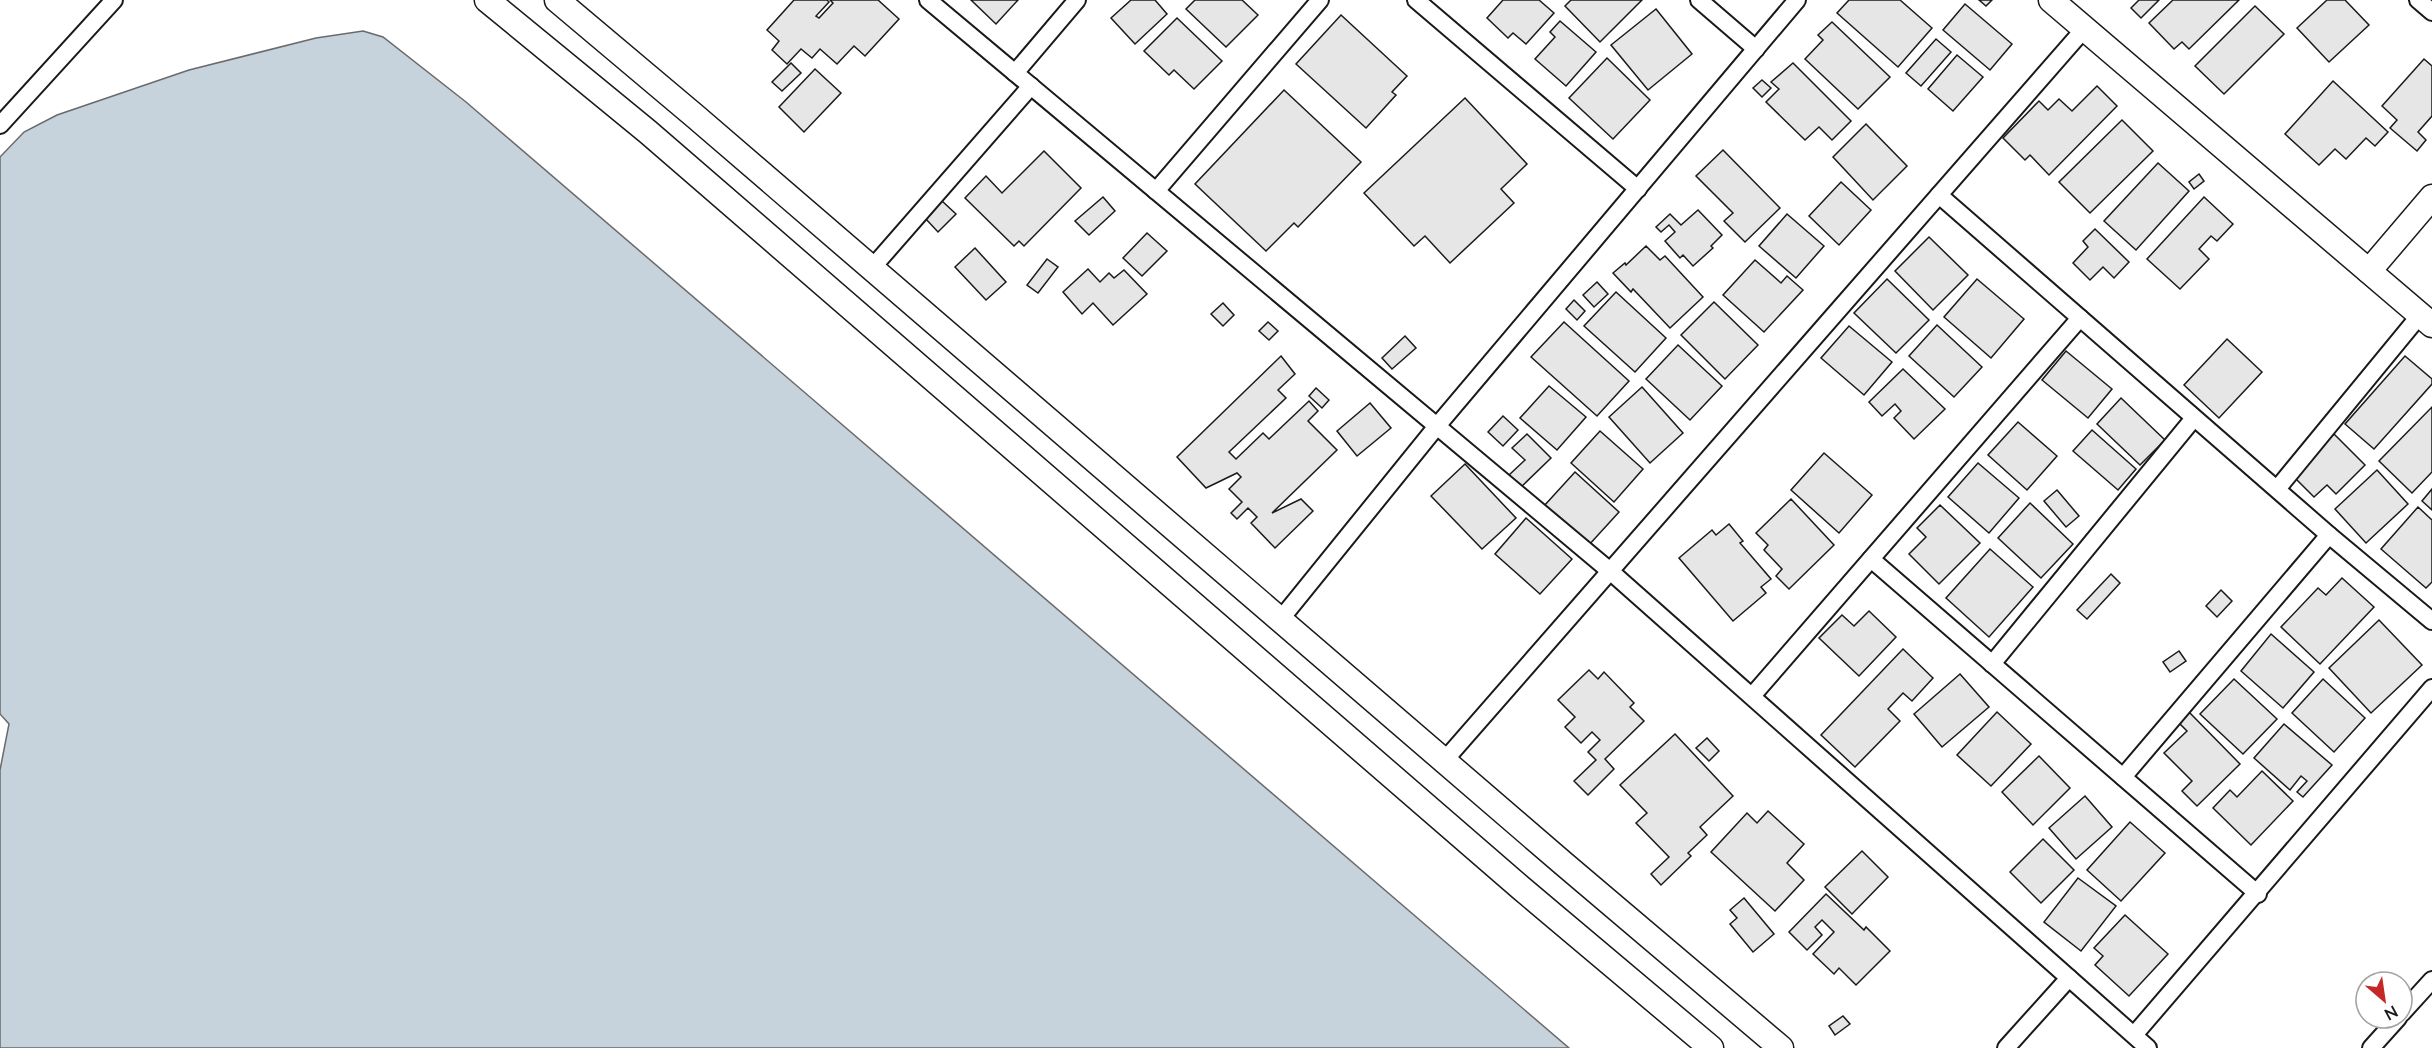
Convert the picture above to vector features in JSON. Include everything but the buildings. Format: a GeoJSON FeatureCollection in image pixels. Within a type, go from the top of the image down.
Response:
{"type":"FeatureCollection","features":[{"type":"Feature","properties":{"kind":"street"},"geometry":{"type":"LineString","coordinates":[[0,125],[114,0]]}},
{"type":"Feature","properties":{"kind":"street"},"geometry":{"type":"LineString","coordinates":[[487,0],[648,132],[1521,888],[1712,1048]]}},
{"type":"Feature","properties":{"kind":"street"},"geometry":{"type":"LineString","coordinates":[[556,0],[696,117],[1781,1048]]}},
{"type":"Feature","properties":{"kind":"street"},"geometry":{"type":"LineString","coordinates":[[928,0],[1610,571],[2148,1048]]}},
{"type":"Feature","properties":{"kind":"street"},"geometry":{"type":"LineString","coordinates":[[1015,73],[1077,0]]}},
{"type":"Feature","properties":{"kind":"street"},"geometry":{"type":"LineString","coordinates":[[1156,191],[1320,0]]}},
{"type":"Feature","properties":{"kind":"street"},"geometry":{"type":"LineString","coordinates":[[1416,0],[1638,189]]}},
{"type":"Feature","properties":{"kind":"street"},"geometry":{"type":"LineString","coordinates":[[1698,0],[1756,49]]}},
{"type":"Feature","properties":{"kind":"street"},"geometry":{"type":"LineString","coordinates":[[1280,620],[1437,426],[1797,0]]}},
{"type":"Feature","properties":{"kind":"street"},"geometry":{"type":"LineString","coordinates":[[2051,0],[2426,320],[2277,489]]}},
{"type":"Feature","properties":{"kind":"street"},"geometry":{"type":"LineString","coordinates":[[2418,0],[2432,12]]}},
{"type":"Feature","properties":{"kind":"street"},"geometry":{"type":"LineString","coordinates":[[1444,761],[2085,28]]}},
{"type":"Feature","properties":{"kind":"street"},"geometry":{"type":"LineString","coordinates":[[872,268],[1031,86]]}},
{"type":"Feature","properties":{"kind":"street"},"geometry":{"type":"LineString","coordinates":[[1939,195],[2329,535],[2432,621]]}},
{"type":"Feature","properties":{"kind":"street"},"geometry":{"type":"LineString","coordinates":[[2369,271],[2432,197]]}},
{"type":"Feature","properties":{"kind":"street"},"geometry":{"type":"LineString","coordinates":[[1752,696],[2080,318]]}},
{"type":"Feature","properties":{"kind":"street"},"geometry":{"type":"LineString","coordinates":[[1992,664],[2194,418]]}},
{"type":"Feature","properties":{"kind":"street"},"geometry":{"type":"LineString","coordinates":[[2123,777],[2329,535]]}},
{"type":"Feature","properties":{"kind":"street"},"geometry":{"type":"LineString","coordinates":[[1871,559],[2258,894]]}},
{"type":"Feature","properties":{"kind":"street"},"geometry":{"type":"LineString","coordinates":[[2134,1035],[2258,894],[2432,688]]}},
{"type":"Feature","properties":{"kind":"street"},"geometry":{"type":"LineString","coordinates":[[2007,1048],[2069,978]]}},
{"type":"Feature","properties":{"kind":"street"},"geometry":{"type":"LineString","coordinates":[[2414,1000],[2432,980]]}},
{"type":"Feature","properties":{"kind":"street"},"geometry":{"type":"LineString","coordinates":[[2371,1048],[2387,1030]]}},
{"type":"Feature","properties":{"kind":"shaded area"},"geometry":{"type":"Polygon","coordinates":[[[363,31],[383,37],[466,102],[1569,1048],[0,1048],[0,770],[9,724],[0,714],[0,157],[24,132],[57,115],[189,70],[316,38],[363,31]]]}}]}
